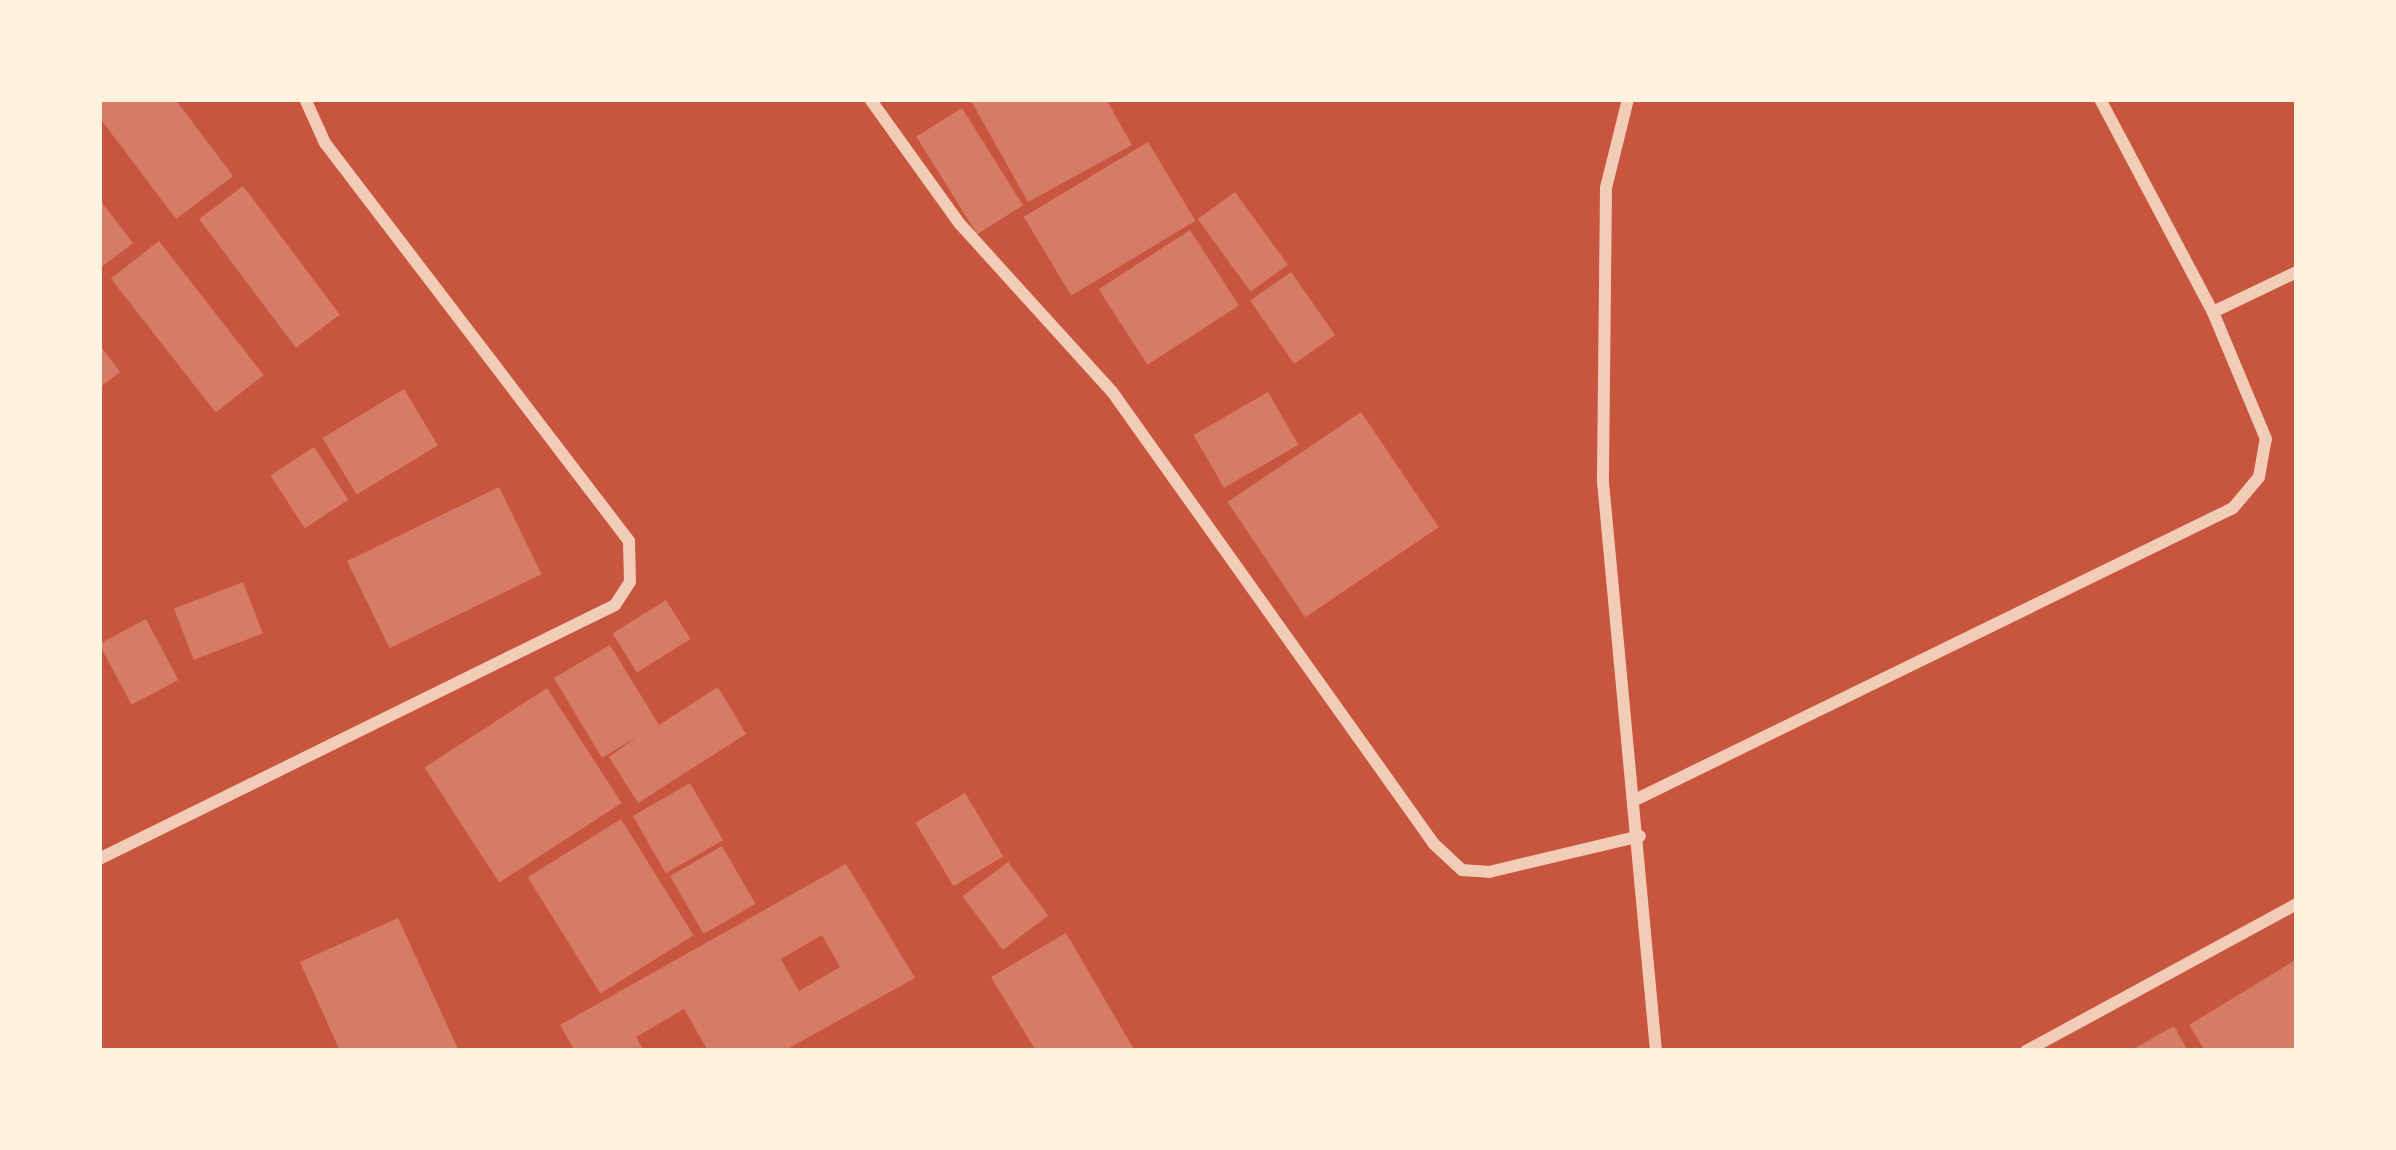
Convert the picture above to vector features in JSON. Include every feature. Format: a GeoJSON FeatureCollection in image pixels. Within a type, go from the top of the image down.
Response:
{"type":"FeatureCollection","features":[{"type":"Feature","properties":{"kind":"street"},"geometry":{"type":"LineString","coordinates":[[99,860],[615,605],[630,582],[628,541],[325,143],[304,99]]}},
{"type":"Feature","properties":{"kind":"street"},"geometry":{"type":"LineString","coordinates":[[870,99],[959,223],[1112,393],[1434,844],[1462,870],[1489,872],[1640,836]]}},
{"type":"Feature","properties":{"kind":"street"},"geometry":{"type":"LineString","coordinates":[[1628,99],[1606,188],[1603,482],[1640,836],[1656,1051]]}},
{"type":"Feature","properties":{"kind":"street"},"geometry":{"type":"LineString","coordinates":[[1636,799],[2233,508],[2259,477],[2266,439],[2213,312],[2100,99]]}},
{"type":"Feature","properties":{"kind":"street"},"geometry":{"type":"LineString","coordinates":[[2213,312],[2297,272]]}},
{"type":"Feature","properties":{"kind":"street"},"geometry":{"type":"LineString","coordinates":[[2026,1051],[2297,904]]}},
{"type":"Feature","properties":{"kind":"building"},"geometry":{"type":"Polygon","coordinates":[[[99,99],[175,99],[233,176],[176,219],[99,117],[99,99]]]}},
{"type":"Feature","properties":{"kind":"building"},"geometry":{"type":"Polygon","coordinates":[[[970,99],[1106,99],[1132,145],[1028,202],[970,99]]]}},
{"type":"Feature","properties":{"kind":"building"},"geometry":{"type":"Polygon","coordinates":[[[962,108],[1023,206],[977,234],[916,137],[962,108]]]}},
{"type":"Feature","properties":{"kind":"building"},"geometry":{"type":"Polygon","coordinates":[[[1148,142],[1195,221],[1071,296],[1024,217],[1148,142]]]}},
{"type":"Feature","properties":{"kind":"building"},"geometry":{"type":"Polygon","coordinates":[[[243,186],[340,315],[296,348],[199,219],[243,186]]]}},
{"type":"Feature","properties":{"kind":"building"},"geometry":{"type":"Polygon","coordinates":[[[1235,192],[1288,265],[1251,292],[1198,219],[1235,192]]]}},
{"type":"Feature","properties":{"kind":"building"},"geometry":{"type":"Polygon","coordinates":[[[99,199],[133,243],[99,269],[99,199]]]}},
{"type":"Feature","properties":{"kind":"building"},"geometry":{"type":"Polygon","coordinates":[[[1190,230],[1239,305],[1148,365],[1099,289],[1190,230]]]}},
{"type":"Feature","properties":{"kind":"building"},"geometry":{"type":"Polygon","coordinates":[[[159,241],[264,375],[216,413],[111,279],[159,241]]]}},
{"type":"Feature","properties":{"kind":"building"},"geometry":{"type":"Polygon","coordinates":[[[1291,272],[1335,335],[1294,364],[1250,301],[1291,272]]]}},
{"type":"Feature","properties":{"kind":"building"},"geometry":{"type":"Polygon","coordinates":[[[99,344],[120,372],[99,388],[99,344]]]}},
{"type":"Feature","properties":{"kind":"building"},"geometry":{"type":"Polygon","coordinates":[[[404,389],[438,446],[357,495],[323,438],[404,389]]]}},
{"type":"Feature","properties":{"kind":"building"},"geometry":{"type":"Polygon","coordinates":[[[1268,392],[1298,445],[1224,488],[1194,435],[1268,392]]]}},
{"type":"Feature","properties":{"kind":"building"},"geometry":{"type":"Polygon","coordinates":[[[1361,412],[1439,527],[1305,617],[1228,502],[1361,412]]]}},
{"type":"Feature","properties":{"kind":"building"},"geometry":{"type":"Polygon","coordinates":[[[314,447],[348,500],[305,528],[270,475],[314,447]]]}},
{"type":"Feature","properties":{"kind":"building"},"geometry":{"type":"Polygon","coordinates":[[[499,487],[542,574],[390,648],[347,561],[499,487]]]}},
{"type":"Feature","properties":{"kind":"building"},"geometry":{"type":"Polygon","coordinates":[[[243,582],[263,633],[194,660],[174,609],[243,582]]]}},
{"type":"Feature","properties":{"kind":"building"},"geometry":{"type":"Polygon","coordinates":[[[666,600],[690,639],[637,672],[613,633],[666,600]]]}},
{"type":"Feature","properties":{"kind":"building"},"geometry":{"type":"Polygon","coordinates":[[[146,619],[178,680],[132,705],[99,644],[146,619]]]}},
{"type":"Feature","properties":{"kind":"building"},"geometry":{"type":"Polygon","coordinates":[[[610,645],[659,725],[718,687],[746,734],[638,803],[609,757],[638,736],[602,758],[554,678],[610,645]]]}},
{"type":"Feature","properties":{"kind":"building"},"geometry":{"type":"Polygon","coordinates":[[[547,688],[622,803],[499,882],[425,768],[547,688]]]}},
{"type":"Feature","properties":{"kind":"building"},"geometry":{"type":"Polygon","coordinates":[[[690,783],[723,840],[666,873],[633,816],[690,783]]]}},
{"type":"Feature","properties":{"kind":"building"},"geometry":{"type":"Polygon","coordinates":[[[965,793],[1003,856],[953,886],[915,823],[965,793]]]}},
{"type":"Feature","properties":{"kind":"building"},"geometry":{"type":"Polygon","coordinates":[[[621,819],[694,935],[600,993],[528,877],[621,819]]]}},
{"type":"Feature","properties":{"kind":"building"},"geometry":{"type":"Polygon","coordinates":[[[722,846],[756,904],[704,934],[670,876],[722,846]]]}},
{"type":"Feature","properties":{"kind":"building"},"geometry":{"type":"Polygon","coordinates":[[[1008,862],[1048,916],[1003,950],[962,896],[1008,862]]]}},
{"type":"Feature","properties":{"kind":"building"},"geometry":{"type":"Polygon","coordinates":[[[846,864],[915,978],[784,1051],[708,1051],[684,1009],[636,1037],[644,1051],[575,1051],[560,1025],[846,864]],[[822,935],[781,959],[799,991],[840,967],[822,935]]]}},
{"type":"Feature","properties":{"kind":"building"},"geometry":{"type":"Polygon","coordinates":[[[398,918],[459,1051],[340,1051],[300,962],[398,918]]]}},
{"type":"Feature","properties":{"kind":"building"},"geometry":{"type":"Polygon","coordinates":[[[1066,933],[1135,1051],[1036,1051],[991,977],[1066,933]]]}},
{"type":"Feature","properties":{"kind":"building"},"geometry":{"type":"Polygon","coordinates":[[[2297,959],[2297,1051],[2205,1051],[2189,1025],[2297,959]]]}},
{"type":"Feature","properties":{"kind":"building"},"geometry":{"type":"Polygon","coordinates":[[[2174,1026],[2188,1051],[2130,1051],[2174,1026]]]}}]}
